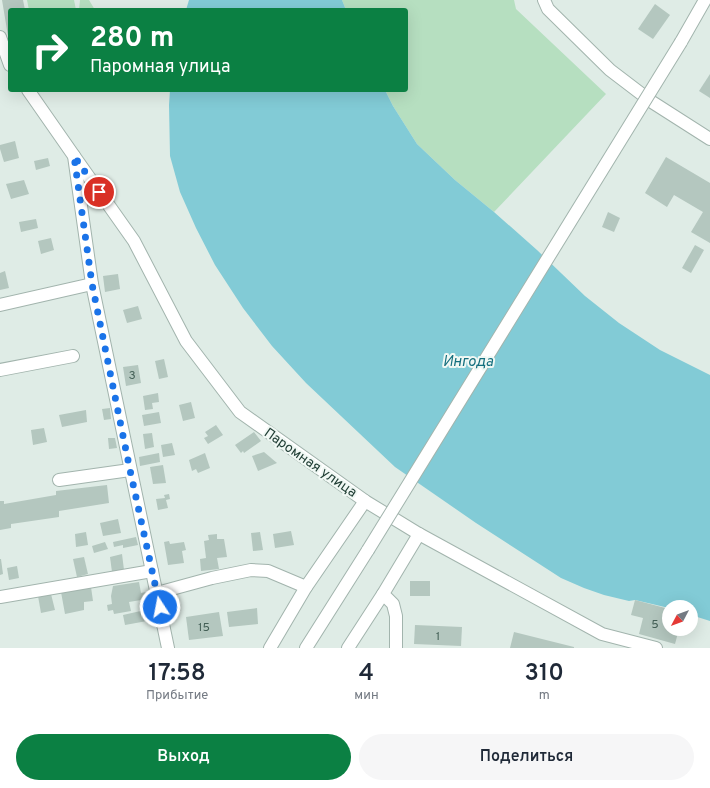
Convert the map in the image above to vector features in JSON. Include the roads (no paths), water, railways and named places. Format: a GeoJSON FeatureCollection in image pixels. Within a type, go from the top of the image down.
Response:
{"type":"FeatureCollection","features":[{"type":"Feature","properties":{"kind":"street"},"geometry":{"type":"LineString","coordinates":[[544,0],[548,9],[610,70],[652,102],[710,140]]}},
{"type":"Feature","properties":{"kind":"street"},"geometry":{"type":"LineString","coordinates":[[306,648],[681,42],[705,0]]}},
{"type":"Feature","properties":{"kind":"street"},"geometry":{"type":"LineString","coordinates":[[0,37],[8,59]]}},
{"type":"Feature","properties":{"kind":"street","name":"Паромная улица"},"geometry":{"type":"LineString","coordinates":[[29,92],[134,241],[186,341],[240,412],[365,501],[419,534],[602,634],[642,646],[656,648]]}},
{"type":"Feature","properties":{"kind":"street"},"geometry":{"type":"LineString","coordinates":[[74,156],[92,284],[168,648]]}},
{"type":"Feature","properties":{"kind":"street"},"geometry":{"type":"LineString","coordinates":[[0,305],[92,284]]}},
{"type":"Feature","properties":{"kind":"street"},"geometry":{"type":"LineString","coordinates":[[0,370],[73,356]]}},
{"type":"Feature","properties":{"kind":"street"},"geometry":{"type":"LineString","coordinates":[[59,480],[130,470]]}},
{"type":"Feature","properties":{"kind":"street"},"geometry":{"type":"LineString","coordinates":[[270,648],[306,587],[365,501]]}},
{"type":"Feature","properties":{"kind":"street"},"geometry":{"type":"LineString","coordinates":[[348,648],[419,534]]}},
{"type":"Feature","properties":{"kind":"street"},"geometry":{"type":"LineString","coordinates":[[157,593],[212,578],[251,570],[268,571],[306,587]]}},
{"type":"Feature","properties":{"kind":"street"},"geometry":{"type":"LineString","coordinates":[[0,597],[152,571]]}},
{"type":"Feature","properties":{"kind":"street"},"geometry":{"type":"LineString","coordinates":[[383,594],[393,604],[396,616],[396,648]]}},
{"type":"Feature","properties":{"kind":"water"},"geometry":{"type":"Polygon","coordinates":[[[189,0],[342,0],[345,8],[187,8],[189,0]]]}},
{"type":"Feature","properties":{"kind":"water","name":"Ингода"},"geometry":{"type":"Polygon","coordinates":[[[170,92],[386,92],[417,144],[455,180],[537,250],[585,296],[619,323],[660,350],[710,375],[710,621],[698,617],[698,600],[662,600],[662,606],[604,595],[561,578],[476,523],[395,467],[306,383],[272,346],[243,308],[215,265],[196,228],[180,192],[170,156],[170,92]]]}}]}
